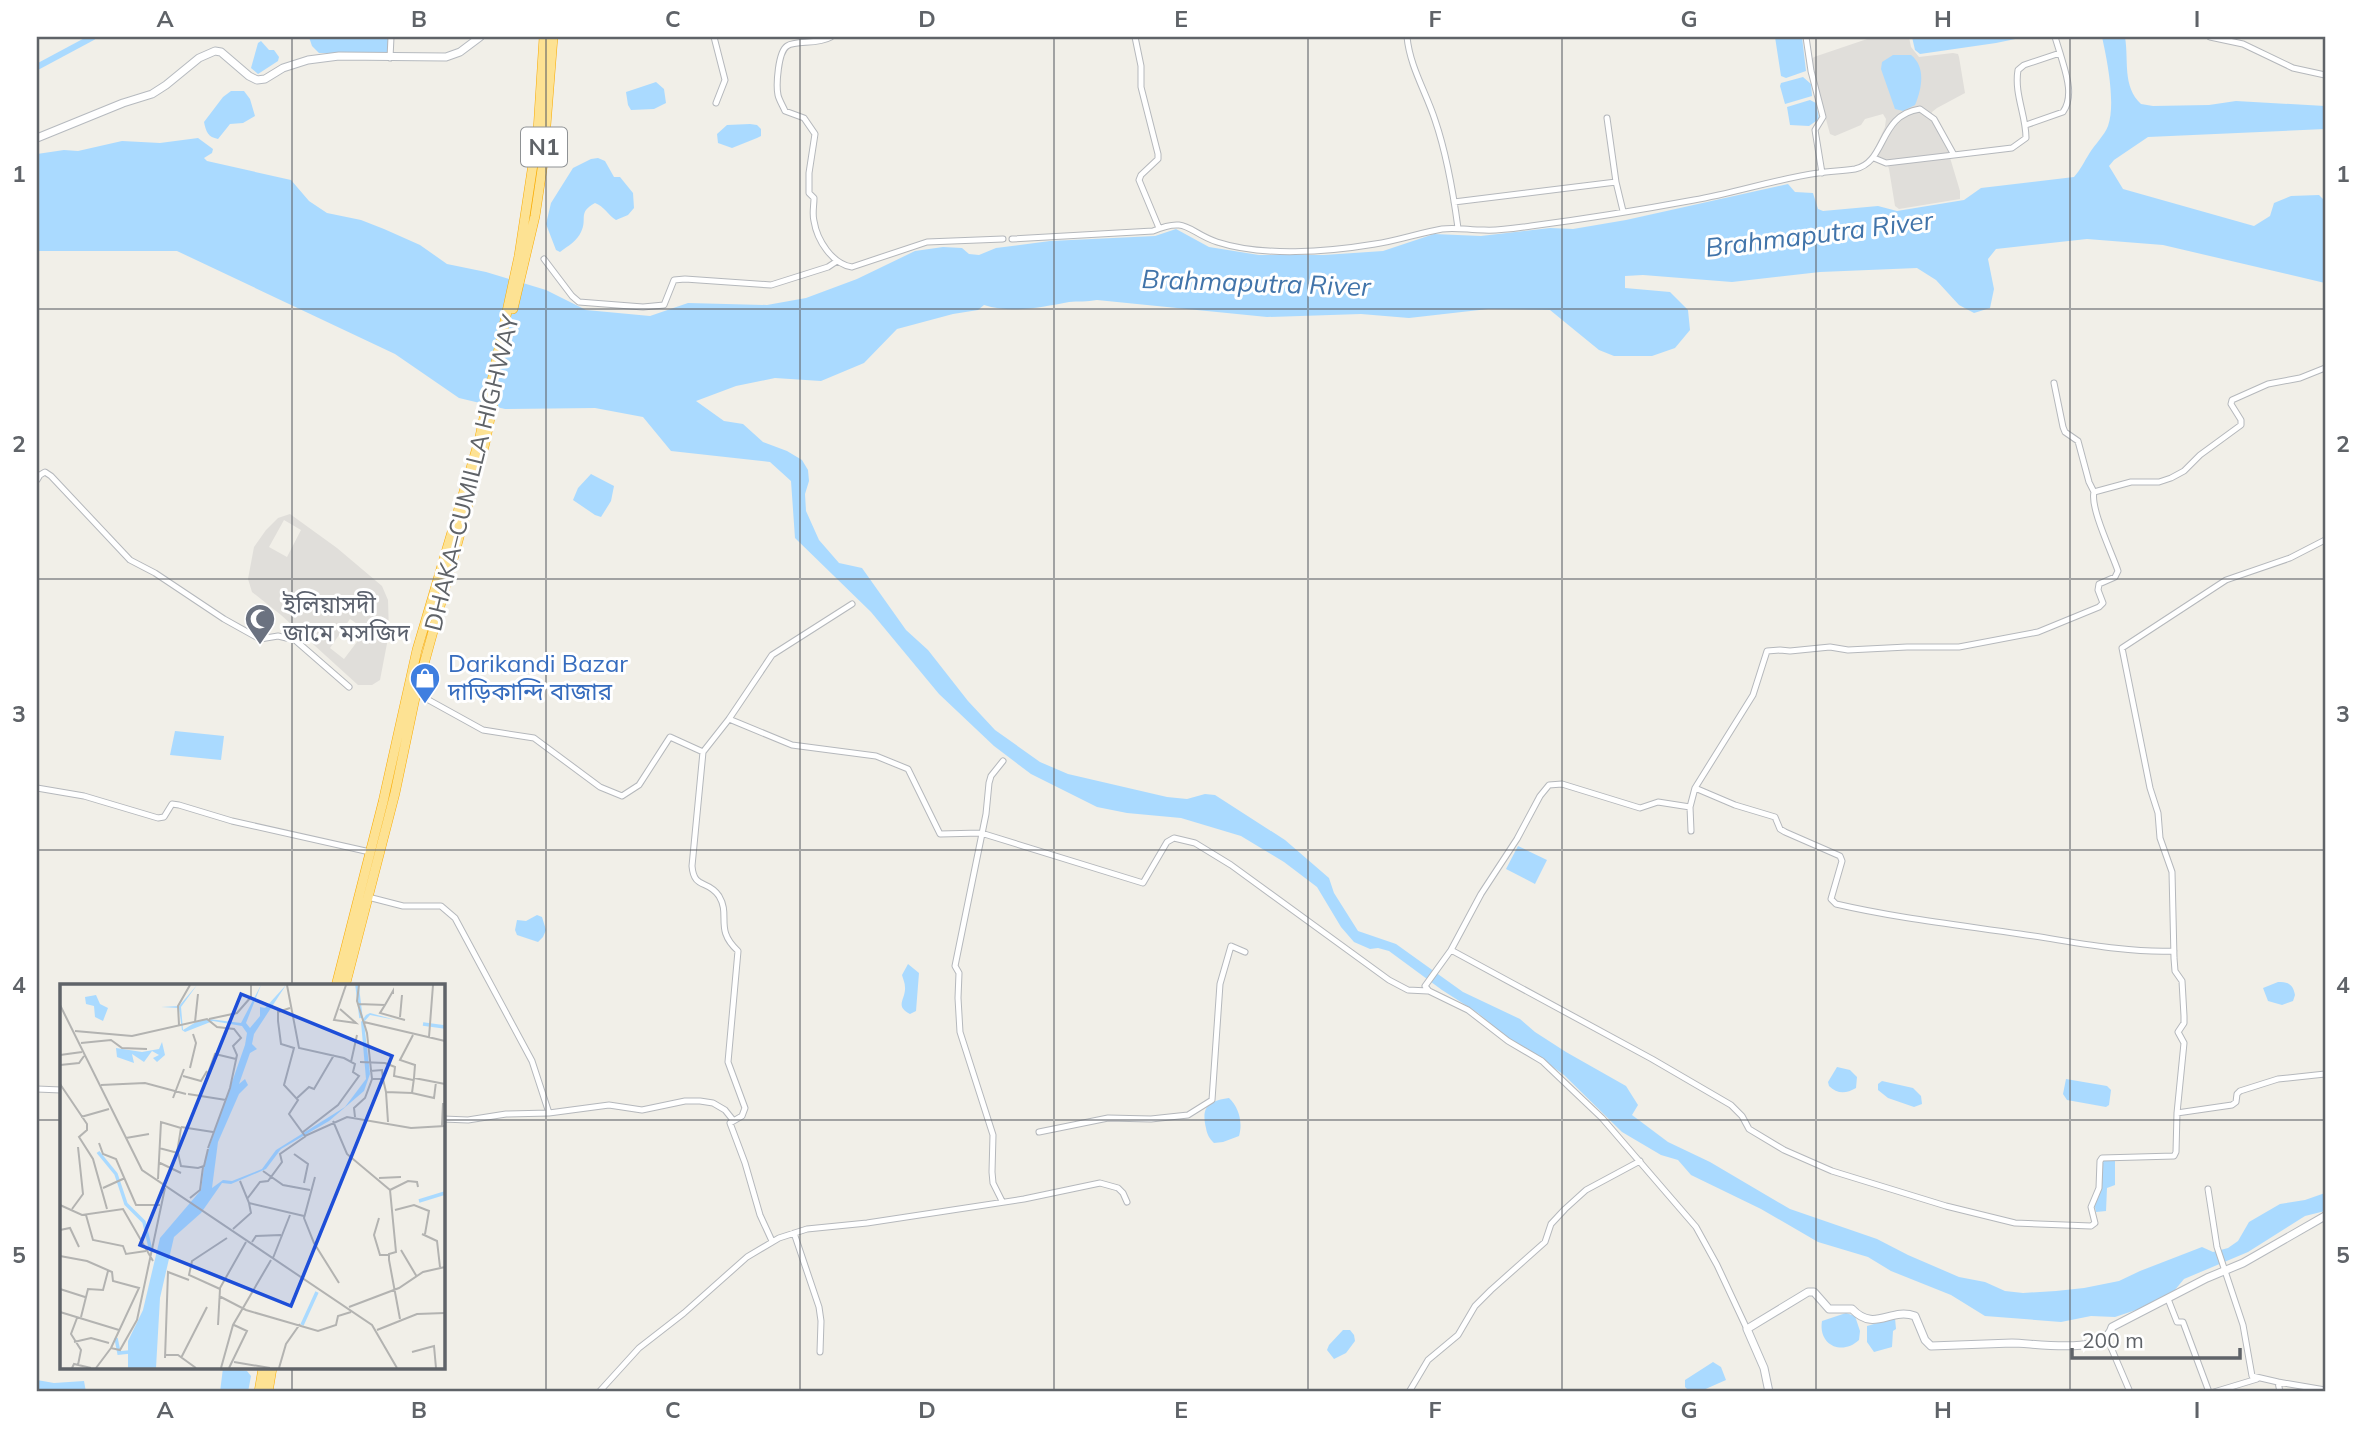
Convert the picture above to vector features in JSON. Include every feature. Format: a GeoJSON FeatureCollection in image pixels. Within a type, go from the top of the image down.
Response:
{"type":"FeatureCollection","features":[{"type":"Feature","properties":{"kind":"highway","name":"DHAKA–CUMILLA HIGHWAY"},"geometry":{"type":"LineString","coordinates":[[346,984],[396,793],[416,693],[482,442],[522,256],[538,131],[544,37]]}},
{"type":"Feature","properties":{"kind":"highway","name":"DHAKA–CUMILLA HIGHWAY"},"geometry":{"type":"LineString","coordinates":[[522,256],[535,216],[543,163],[553,37]]}},
{"type":"Feature","properties":{"kind":"highway","name":"DHAKA–CUMILLA HIGHWAY"},"geometry":{"type":"LineString","coordinates":[[337,984],[417,650],[482,442]]}},
{"type":"Feature","properties":{"kind":"highway"},"geometry":{"type":"LineString","coordinates":[[259,1392],[263,1370]]}},
{"type":"Feature","properties":{"kind":"highway"},"geometry":{"type":"LineString","coordinates":[[268,1392],[272,1370]]}},
{"type":"Feature","properties":{"kind":"street"},"geometry":{"type":"LineString","coordinates":[[390,58],[391,37]]}},
{"type":"Feature","properties":{"kind":"street"},"geometry":{"type":"LineString","coordinates":[[37,138],[159,91],[198,58],[215,51],[221,52],[257,80],[308,60],[339,56],[446,57],[460,52],[480,37]]}},
{"type":"Feature","properties":{"kind":"street"},"geometry":{"type":"LineString","coordinates":[[713,37],[725,80],[716,103]]}},
{"type":"Feature","properties":{"kind":"street"},"geometry":{"type":"LineString","coordinates":[[831,37],[820,42],[789,44],[784,49],[777,75],[778,95],[785,111],[804,118],[815,134],[809,193],[814,198],[814,222],[829,254],[844,266],[852,267],[927,242],[1003,239]]}},
{"type":"Feature","properties":{"kind":"street"},"geometry":{"type":"LineString","coordinates":[[1135,37],[1142,87],[1158,154],[1158,159],[1139,180],[1159,228]]}},
{"type":"Feature","properties":{"kind":"street"},"geometry":{"type":"LineString","coordinates":[[1407,37],[1412,61],[1435,118],[1446,155],[1458,228]]}},
{"type":"Feature","properties":{"kind":"street"},"geometry":{"type":"LineString","coordinates":[[1806,37],[1811,71],[1823,117],[1815,130],[1822,173]]}},
{"type":"Feature","properties":{"kind":"street"},"geometry":{"type":"LineString","coordinates":[[2026,125],[2063,112],[2066,108],[2068,93],[2055,37]]}},
{"type":"Feature","properties":{"kind":"street"},"geometry":{"type":"LineString","coordinates":[[2210,37],[2243,44],[2293,68],[2325,75]]}},
{"type":"Feature","properties":{"kind":"street"},"geometry":{"type":"LineString","coordinates":[[1874,158],[1886,163],[2016,146],[2026,138],[2026,125],[2018,96],[2018,71],[2024,65],[2060,53]]}},
{"type":"Feature","properties":{"kind":"street"},"geometry":{"type":"LineString","coordinates":[[1012,239],[1131,232],[1182,224],[1214,241],[1237,247],[1292,250],[1376,244],[1420,232],[1458,228],[1507,228],[1695,200],[1865,166],[1874,158],[1885,132],[1902,113],[1920,109],[1934,119],[1954,155]]}},
{"type":"Feature","properties":{"kind":"street"},"geometry":{"type":"LineString","coordinates":[[1607,118],[1623,211]]}},
{"type":"Feature","properties":{"kind":"street"},"geometry":{"type":"LineString","coordinates":[[1454,202],[1616,182]]}},
{"type":"Feature","properties":{"kind":"street"},"geometry":{"type":"LineString","coordinates":[[544,259],[579,302],[643,307],[664,305],[674,280],[771,285],[828,267],[837,261]]}},
{"type":"Feature","properties":{"kind":"street"},"geometry":{"type":"LineString","coordinates":[[2094,492],[2131,482],[2159,482],[2171,478],[2184,471],[2200,455],[2241,425],[2241,420],[2231,404],[2232,400],[2268,384],[2300,378],[2325,368]]}},
{"type":"Feature","properties":{"kind":"street"},"geometry":{"type":"LineString","coordinates":[[1691,831],[1690,807],[1695,788],[1753,695],[1767,651],[1790,652],[1830,647],[1959,647],[2038,632],[2102,605],[2098,587],[2115,577],[2118,571],[2092,496],[2094,492],[2088,482],[2078,441],[2063,427],[2054,383]]}},
{"type":"Feature","properties":{"kind":"street"},"geometry":{"type":"LineString","coordinates":[[37,480],[45,472],[51,476],[130,560],[155,573],[224,620],[260,639],[278,636],[295,640],[349,687]]}},
{"type":"Feature","properties":{"kind":"street"},"geometry":{"type":"LineString","coordinates":[[1451,950],[1652,1059],[1731,1105],[1742,1116],[1749,1129],[1784,1150],[1832,1171],[1946,1206],[2015,1223],[2091,1226],[2095,1223],[2091,1207],[2099,1188],[2102,1158],[2174,1156],[2184,1043],[2178,1032],[2184,1016],[2182,981],[2175,971],[2172,872],[2160,838],[2158,813],[2150,788],[2122,648],[2226,580],[2290,558],[2325,540]]}},
{"type":"Feature","properties":{"kind":"street"},"geometry":{"type":"LineString","coordinates":[[772,1241],[760,1215],[746,1163],[730,1123],[742,1116],[746,1108],[728,1062],[738,951],[730,945],[726,936],[719,897],[713,889],[697,883],[693,877],[704,752],[772,655],[852,604]]}},
{"type":"Feature","properties":{"kind":"street"},"geometry":{"type":"LineString","coordinates":[[416,693],[483,730],[534,737],[600,787],[622,796],[639,785],[670,737],[704,752]]}},
{"type":"Feature","properties":{"kind":"street"},"geometry":{"type":"LineString","coordinates":[[729,719],[792,745],[876,755],[908,769],[940,834],[981,833],[1143,883],[1167,842],[1174,838],[1195,843],[1231,865],[1389,980],[1408,990],[1427,988],[1468,1010],[1508,1041],[1542,1061],[1602,1118],[1696,1227],[1747,1329],[1764,1368],[1769,1392]]}},
{"type":"Feature","properties":{"kind":"street"},"geometry":{"type":"LineString","coordinates":[[1002,1201],[993,1183],[993,1135],[960,1032],[959,973],[955,966],[986,814],[991,776],[1003,761]]}},
{"type":"Feature","properties":{"kind":"street"},"geometry":{"type":"LineString","coordinates":[[1427,988],[1481,894],[1549,785],[1562,783],[1640,808],[1658,802],[1690,807]]}},
{"type":"Feature","properties":{"kind":"street"},"geometry":{"type":"LineString","coordinates":[[37,788],[84,796],[158,818],[164,817],[172,804],[178,805],[232,821],[370,852]]}},
{"type":"Feature","properties":{"kind":"street"},"geometry":{"type":"LineString","coordinates":[[1695,788],[1735,805],[1775,817],[1785,832],[1840,856],[1841,866],[1831,899],[1836,904],[2076,942],[2174,951]]}},
{"type":"Feature","properties":{"kind":"street"},"geometry":{"type":"LineString","coordinates":[[368,897],[403,906],[441,906],[455,918],[532,1061],[549,1113]]}},
{"type":"Feature","properties":{"kind":"street"},"geometry":{"type":"LineString","coordinates":[[1039,1132],[1108,1118],[1150,1119],[1188,1115],[1212,1100],[1220,984],[1231,946],[1245,952]]}},
{"type":"Feature","properties":{"kind":"street"},"geometry":{"type":"LineString","coordinates":[[2177,1113],[2232,1105],[2240,1091],[2278,1079],[2325,1074]]}},
{"type":"Feature","properties":{"kind":"street"},"geometry":{"type":"LineString","coordinates":[[37,1089],[60,1090]]}},
{"type":"Feature","properties":{"kind":"street"},"geometry":{"type":"LineString","coordinates":[[444,1119],[468,1120],[609,1105],[642,1110],[685,1101],[699,1101],[713,1103],[725,1110],[733,1120]]}},
{"type":"Feature","properties":{"kind":"street"},"geometry":{"type":"LineString","coordinates":[[1409,1392],[1428,1360],[1458,1335],[1475,1306],[1545,1242],[1551,1224],[1565,1209],[1586,1190],[1640,1161]]}},
{"type":"Feature","properties":{"kind":"street"},"geometry":{"type":"LineString","coordinates":[[599,1392],[639,1349],[747,1258],[772,1241],[794,1233],[1045,1195],[1100,1183],[1118,1188],[1127,1202]]}},
{"type":"Feature","properties":{"kind":"street"},"geometry":{"type":"LineString","coordinates":[[2208,1189],[2217,1247],[2243,1325],[2252,1376],[2257,1379]]}},
{"type":"Feature","properties":{"kind":"street"},"geometry":{"type":"LineString","coordinates":[[1747,1329],[1808,1292],[1814,1292],[1829,1309],[1852,1309],[1860,1318],[1870,1321],[1899,1314],[1915,1315],[1925,1339],[1931,1346],[2013,1343],[2076,1346],[2107,1338],[2112,1326],[2325,1216]]}},
{"type":"Feature","properties":{"kind":"street"},"geometry":{"type":"LineString","coordinates":[[794,1233],[819,1307],[820,1352]]}},
{"type":"Feature","properties":{"kind":"street"},"geometry":{"type":"LineString","coordinates":[[2168,1299],[2177,1322],[2183,1322],[2211,1392],[2257,1379],[2325,1390]]}},
{"type":"Feature","properties":{"kind":"street"},"geometry":{"type":"LineString","coordinates":[[2107,1338],[2130,1392]]}},
{"type":"Feature","properties":{"kind":"street"},"geometry":{"type":"LineString","coordinates":[[2278,1382],[2280,1392]]}},
{"type":"Feature","properties":{"kind":"shaded area"},"geometry":{"type":"Polygon","coordinates":[[[1873,37],[1909,37],[1911,47],[1919,57],[1958,54],[1965,93],[1937,108],[1930,118],[1948,151],[1960,199],[1899,209],[1895,206],[1888,166],[1877,162],[1874,150],[1885,127],[1886,119],[1883,114],[1865,119],[1861,125],[1835,136],[1830,134],[1810,61],[1814,57],[1873,37]]]}},
{"type":"Feature","properties":{"kind":"shaded area"},"geometry":{"type":"Polygon","coordinates":[[[290,514],[337,548],[382,586],[388,600],[389,633],[380,680],[372,685],[358,685],[252,592],[248,579],[254,547],[278,518],[290,514]],[[284,520],[269,547],[287,557],[301,530],[284,520]],[[350,619],[330,648],[344,659],[366,630],[350,619]]]}},
{"type":"Feature","properties":{"kind":"water"},"geometry":{"type":"Polygon","coordinates":[[[309,37],[388,37],[388,51],[319,53],[312,46],[309,37]]]}},
{"type":"Feature","properties":{"kind":"water"},"geometry":{"type":"Polygon","coordinates":[[[1775,37],[1802,37],[1806,71],[1786,78],[1781,76],[1775,37]]]}},
{"type":"Feature","properties":{"kind":"water"},"geometry":{"type":"Polygon","coordinates":[[[1912,37],[2025,37],[1920,54],[1915,50],[1912,37]]]}},
{"type":"Feature","properties":{"kind":"water","name":"Brahmaputra River"},"geometry":{"type":"Polygon","coordinates":[[[2102,37],[2125,37],[2127,73],[2131,89],[2141,104],[2209,105],[2236,101],[2325,106],[2325,129],[2148,137],[2109,166],[2123,189],[2254,226],[2270,216],[2274,203],[2291,196],[2319,195],[2325,201],[2325,283],[2163,245],[2087,239],[1996,249],[1988,259],[1994,289],[1990,308],[1974,313],[1959,305],[1936,280],[1917,268],[1820,272],[1732,282],[1625,276],[1625,288],[1670,292],[1688,310],[1690,330],[1675,348],[1652,356],[1614,356],[1599,350],[1550,310],[1488,309],[1409,318],[1361,314],[1267,317],[1097,300],[1016,309],[984,305],[978,310],[897,329],[864,363],[821,381],[775,378],[736,386],[696,401],[724,421],[743,424],[763,442],[802,460],[808,470],[809,481],[805,494],[806,511],[819,540],[839,563],[862,568],[906,630],[928,650],[995,730],[1040,762],[1068,774],[1167,797],[1187,799],[1205,794],[1215,795],[1285,840],[1329,878],[1334,893],[1358,931],[1396,944],[1463,992],[1520,1019],[1566,1052],[1626,1086],[1638,1105],[1632,1115],[1668,1142],[1710,1162],[1790,1209],[1877,1239],[1959,1277],[1985,1282],[2005,1291],[2023,1293],[2084,1288],[2119,1281],[2202,1247],[2213,1252],[2228,1248],[2238,1241],[2249,1222],[2280,1204],[2325,1193],[2325,1211],[2305,1216],[2248,1252],[2184,1279],[2174,1291],[2142,1308],[2115,1317],[2091,1316],[2061,1322],[1985,1316],[1951,1295],[1891,1271],[1868,1257],[1818,1242],[1761,1209],[1691,1175],[1678,1160],[1661,1155],[1622,1132],[1564,1075],[1528,1049],[1510,1040],[1478,1013],[1389,951],[1370,949],[1354,942],[1341,927],[1317,887],[1284,862],[1241,836],[1181,818],[1097,807],[1031,774],[994,746],[939,694],[871,612],[795,538],[791,481],[770,462],[671,451],[643,417],[595,408],[505,409],[459,398],[395,354],[177,251],[37,251],[37,154],[78,151],[122,141],[160,143],[198,138],[213,149],[212,153],[204,158],[207,161],[291,180],[309,201],[327,213],[361,220],[384,229],[420,245],[447,264],[486,272],[546,290],[586,310],[650,316],[688,303],[767,305],[806,298],[857,279],[915,251],[943,247],[962,248],[969,254],[979,255],[996,248],[1050,241],[1155,236],[1176,229],[1209,247],[1259,255],[1383,251],[1434,234],[1481,236],[1550,228],[1573,229],[1788,184],[1795,192],[1813,193],[1818,209],[1823,211],[1878,206],[1897,211],[1964,200],[1981,188],[2074,177],[2104,133],[2110,117],[2110,82],[2102,37]]]}},
{"type":"Feature","properties":{"kind":"water"},"geometry":{"type":"Polygon","coordinates":[[[261,41],[279,57],[278,61],[258,74],[251,68],[258,43],[261,41]]]}},
{"type":"Feature","properties":{"kind":"water"},"geometry":{"type":"Polygon","coordinates":[[[1893,55],[1911,55],[1921,72],[1921,85],[1915,105],[1903,111],[1895,109],[1881,69],[1882,62],[1893,55]]]}},
{"type":"Feature","properties":{"kind":"water"},"geometry":{"type":"Polygon","coordinates":[[[1803,77],[1811,84],[1812,96],[1785,104],[1781,83],[1803,77]]]}},
{"type":"Feature","properties":{"kind":"water"},"geometry":{"type":"Polygon","coordinates":[[[656,82],[664,89],[666,103],[654,109],[631,110],[626,92],[656,82]]]}},
{"type":"Feature","properties":{"kind":"water"},"geometry":{"type":"Polygon","coordinates":[[[231,91],[244,91],[250,99],[255,116],[243,123],[230,124],[218,139],[212,137],[208,134],[204,122],[231,91]]]}},
{"type":"Feature","properties":{"kind":"water"},"geometry":{"type":"Polygon","coordinates":[[[1810,100],[1816,103],[1819,119],[1809,126],[1790,125],[1787,107],[1810,100]]]}},
{"type":"Feature","properties":{"kind":"water"},"geometry":{"type":"Polygon","coordinates":[[[750,124],[761,129],[761,136],[732,148],[718,143],[717,134],[727,125],[750,124]]]}},
{"type":"Feature","properties":{"kind":"water"},"geometry":{"type":"Polygon","coordinates":[[[598,158],[605,161],[614,177],[620,177],[633,193],[634,208],[628,215],[616,220],[595,203],[586,210],[579,235],[560,252],[556,250],[546,224],[551,203],[573,168],[598,158]]]}},
{"type":"Feature","properties":{"kind":"water"},"geometry":{"type":"Polygon","coordinates":[[[591,474],[614,486],[611,501],[601,517],[573,500],[578,488],[591,474]]]}},
{"type":"Feature","properties":{"kind":"water"},"geometry":{"type":"Polygon","coordinates":[[[175,731],[224,736],[221,760],[170,755],[175,731]]]}},
{"type":"Feature","properties":{"kind":"water"},"geometry":{"type":"Polygon","coordinates":[[[1518,846],[1547,860],[1535,884],[1506,869],[1518,846]]]}},
{"type":"Feature","properties":{"kind":"water"},"geometry":{"type":"Polygon","coordinates":[[[537,915],[542,917],[546,930],[538,942],[517,935],[517,920],[526,921],[537,915]]]}},
{"type":"Feature","properties":{"kind":"water"},"geometry":{"type":"Polygon","coordinates":[[[908,964],[919,973],[916,1011],[910,1014],[902,1005],[905,987],[902,975],[908,964]]]}},
{"type":"Feature","properties":{"kind":"water"},"geometry":{"type":"Polygon","coordinates":[[[2278,982],[2291,986],[2295,995],[2293,1001],[2282,1005],[2268,1001],[2263,988],[2278,982]]]}},
{"type":"Feature","properties":{"kind":"water"},"geometry":{"type":"Polygon","coordinates":[[[1837,1067],[1850,1070],[1857,1077],[1856,1088],[1842,1092],[1829,1086],[1828,1082],[1837,1067]]]}},
{"type":"Feature","properties":{"kind":"water"},"geometry":{"type":"Polygon","coordinates":[[[2066,1079],[2107,1086],[2111,1090],[2109,1105],[2106,1107],[2067,1100],[2063,1094],[2066,1079]]]}},
{"type":"Feature","properties":{"kind":"water"},"geometry":{"type":"Polygon","coordinates":[[[1882,1081],[1913,1088],[1921,1096],[1922,1104],[1914,1107],[1888,1098],[1878,1090],[1878,1084],[1882,1081]]]}},
{"type":"Feature","properties":{"kind":"water"},"geometry":{"type":"Polygon","coordinates":[[[1229,1098],[1239,1115],[1239,1136],[1214,1143],[1206,1130],[1206,1110],[1211,1103],[1229,1098]]]}},
{"type":"Feature","properties":{"kind":"water"},"geometry":{"type":"Polygon","coordinates":[[[2103,1161],[2115,1161],[2115,1185],[2107,1188],[2106,1211],[2096,1212],[2094,1203],[2103,1161]]]}},
{"type":"Feature","properties":{"kind":"water"},"geometry":{"type":"Polygon","coordinates":[[[1846,1313],[1855,1316],[1860,1331],[1859,1340],[1845,1347],[1833,1346],[1824,1336],[1822,1321],[1846,1313]]]}},
{"type":"Feature","properties":{"kind":"water"},"geometry":{"type":"Polygon","coordinates":[[[1895,1318],[1896,1329],[1893,1331],[1892,1347],[1874,1352],[1867,1342],[1867,1326],[1895,1318]]]}},
{"type":"Feature","properties":{"kind":"water"},"geometry":{"type":"Polygon","coordinates":[[[1343,1330],[1350,1330],[1355,1341],[1346,1353],[1334,1359],[1327,1350],[1343,1330]]]}},
{"type":"Feature","properties":{"kind":"water"},"geometry":{"type":"Polygon","coordinates":[[[1713,1362],[1721,1367],[1726,1380],[1701,1391],[1690,1392],[1685,1387],[1685,1380],[1713,1362]]]}},
{"type":"Feature","properties":{"kind":"water"},"geometry":{"type":"Polygon","coordinates":[[[223,1370],[247,1371],[251,1376],[248,1392],[220,1392],[223,1370]]]}},
{"type":"Feature","properties":{"kind":"water"},"geometry":{"type":"Polygon","coordinates":[[[37,1380],[54,1383],[84,1381],[86,1392],[37,1392],[37,1380]]]}},
{"type":"Feature","properties":{"kind":"waterway"},"geometry":{"type":"LineString","coordinates":[[37,67],[93,37]]}},
{"type":"Feature","properties":{"kind":"place","name":"ইলিয়াসদী জামে মসজিদ"},"geometry":{"type":"Point","coordinates":[260,646]}},
{"type":"Feature","properties":{"kind":"place","name":"Darikandi Bazar দাড়িকান্দি বাজার"},"geometry":{"type":"Point","coordinates":[425,705]}}]}
